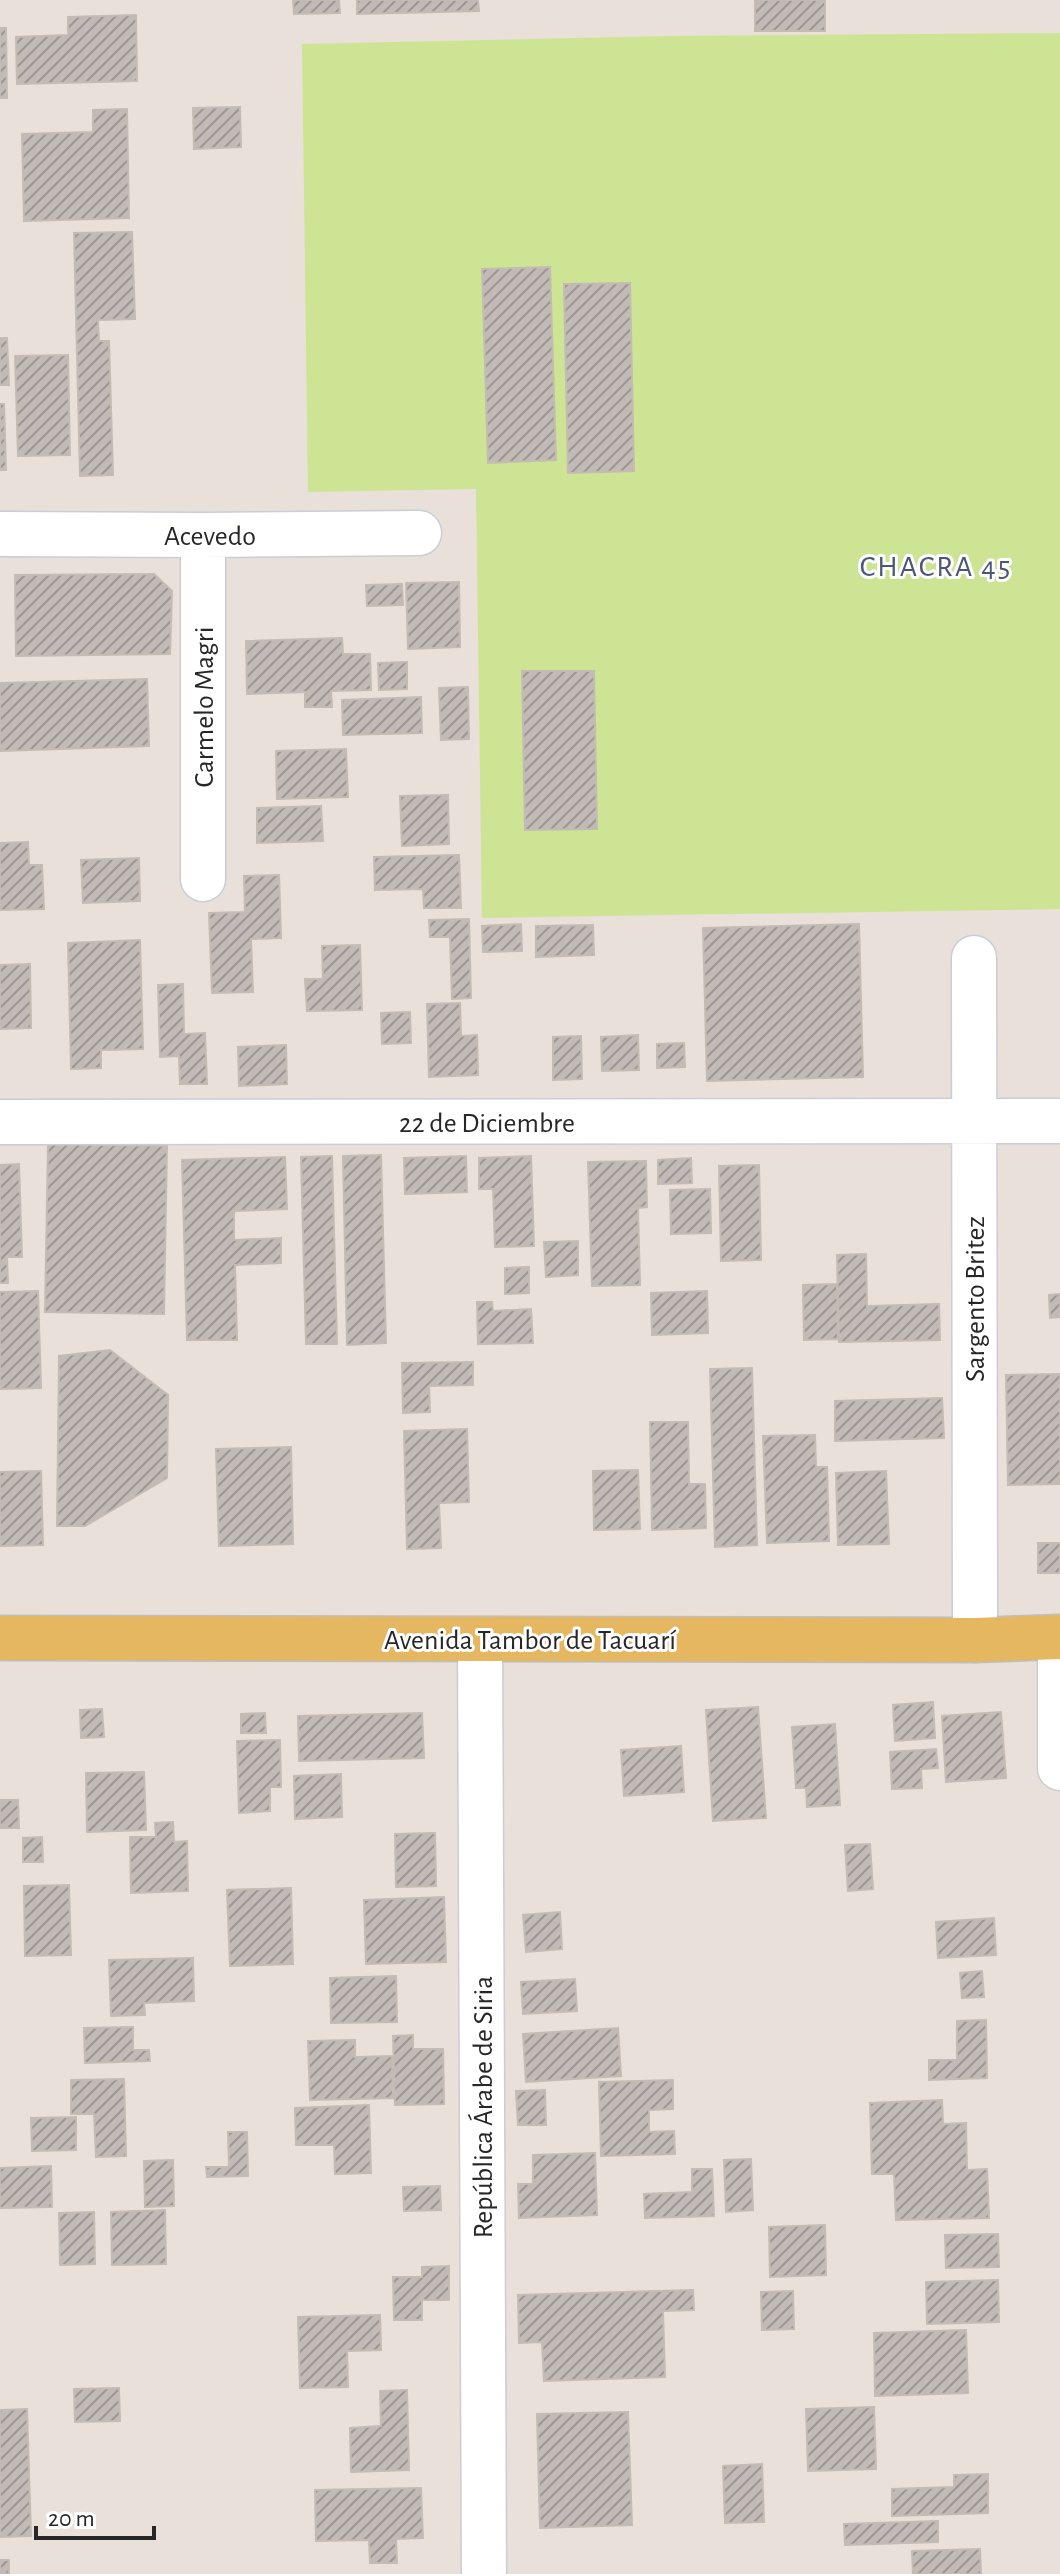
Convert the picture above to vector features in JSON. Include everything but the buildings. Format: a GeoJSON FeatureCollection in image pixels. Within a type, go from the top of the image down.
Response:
{"type":"FeatureCollection","features":[{"type":"Feature","properties":{"kind":"main road","name":"Avenida Tambor de Tacuarí"},"geometry":{"type":"LineString","coordinates":[[0,1638],[975,1640],[1060,1637]]}},
{"type":"Feature","properties":{"kind":"street","name":"Acevedo"},"geometry":{"type":"LineString","coordinates":[[0,534],[419,533]]}},
{"type":"Feature","properties":{"kind":"street","name":"Carmelo Magri"},"geometry":{"type":"LineString","coordinates":[[203,535],[203,879]]}},
{"type":"Feature","properties":{"kind":"street","name":"Sargento Britez"},"geometry":{"type":"LineString","coordinates":[[974,958],[975,1640]]}},
{"type":"Feature","properties":{"kind":"street","name":"22 de Diciembre"},"geometry":{"type":"LineString","coordinates":[[0,1122],[1060,1121]]}},
{"type":"Feature","properties":{"kind":"street"},"geometry":{"type":"LineString","coordinates":[[1060,1637],[1060,1768]]}},
{"type":"Feature","properties":{"kind":"street","name":"República Árabe de Siria"},"geometry":{"type":"LineString","coordinates":[[480,1640],[484,2574]]}},
{"type":"Feature","properties":{"kind":"green space"},"geometry":{"type":"Polygon","coordinates":[[[1060,33],[1060,909],[482,918],[476,489],[308,492],[302,44],[669,36],[1060,33]]]}},
{"type":"Feature","properties":{"kind":"district","name":"CHACRA 45"},"geometry":{"type":"Point","coordinates":[936,566]}}]}
